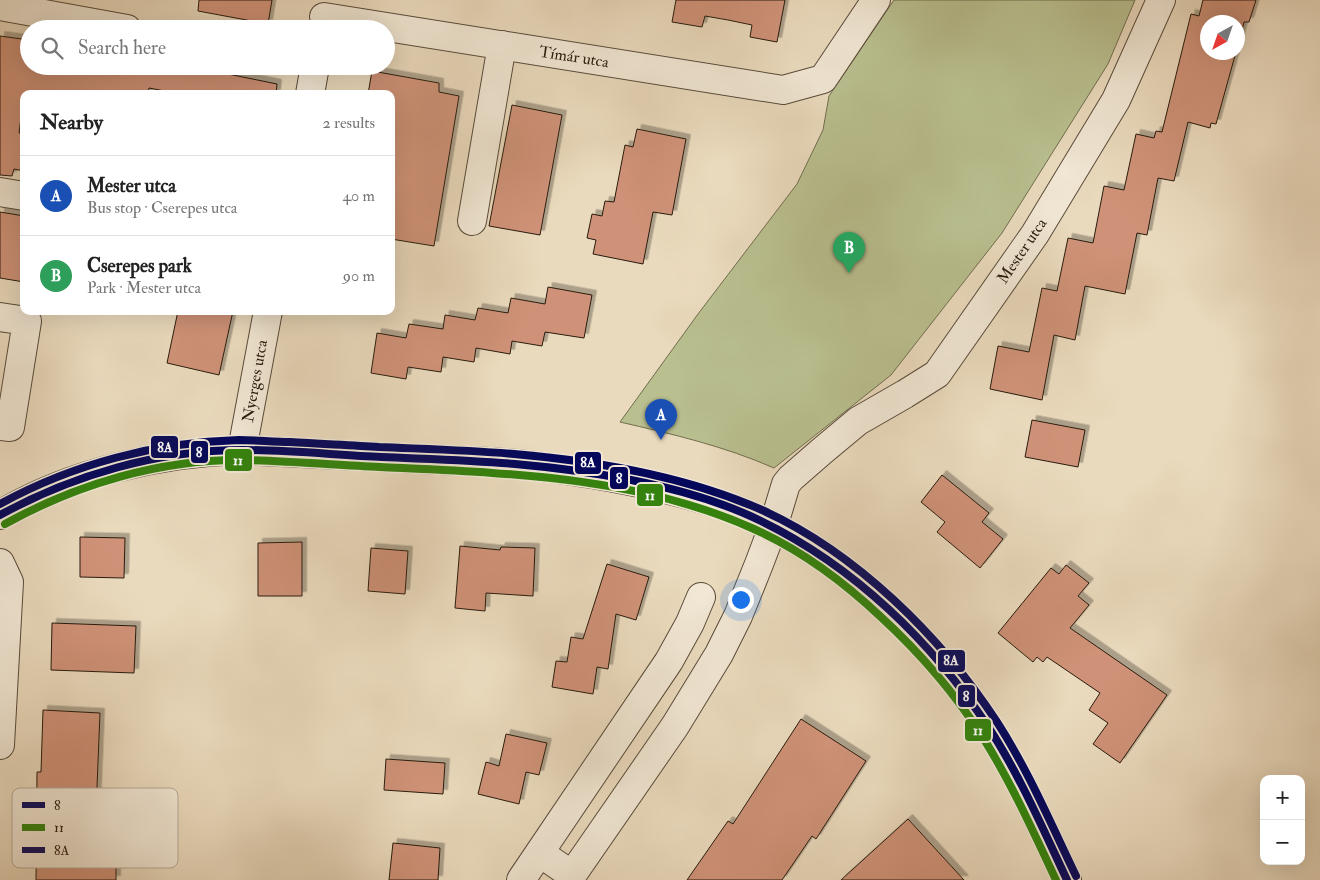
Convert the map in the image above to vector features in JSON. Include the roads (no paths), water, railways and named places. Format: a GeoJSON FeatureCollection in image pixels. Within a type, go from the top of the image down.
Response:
{"type":"FeatureCollection","features":[{"type":"Feature","properties":{"kind":"street","name":"Tímár utca"},"geometry":{"type":"LineString","coordinates":[[395,27],[783,90],[823,79],[876,0]]}},
{"type":"Feature","properties":{"kind":"street","name":"Mester utca"},"geometry":{"type":"LineString","coordinates":[[540,853],[573,878],[675,726],[704,679],[738,616],[773,527],[786,484],[858,421],[936,374],[1035,234],[1110,109],[1148,32],[1161,0]]}},
{"type":"Feature","properties":{"kind":"street"},"geometry":{"type":"LineString","coordinates":[[0,6],[77,20]]}},
{"type":"Feature","properties":{"kind":"street","name":"Tímár utca"},"geometry":{"type":"LineString","coordinates":[[325,15],[354,20]]}},
{"type":"Feature","properties":{"kind":"street"},"geometry":{"type":"LineString","coordinates":[[472,221],[502,45]]}},
{"type":"Feature","properties":{"kind":"street"},"geometry":{"type":"LineString","coordinates":[[311,90],[313,75]]}},
{"type":"Feature","properties":{"kind":"street"},"geometry":{"type":"LineString","coordinates":[[0,192],[20,195]]}},
{"type":"Feature","properties":{"kind":"street","name":"Nyerges utca"},"geometry":{"type":"LineString","coordinates":[[242,450],[267,315]]}},
{"type":"Feature","properties":{"kind":"street"},"geometry":{"type":"LineString","coordinates":[[0,317],[26,321],[10,427],[0,426]]}},
{"type":"Feature","properties":{"kind":"street"},"geometry":{"type":"LineString","coordinates":[[0,515],[19,503],[48,490],[108,470],[210,451],[242,450],[524,465],[596,474],[662,488],[721,504],[773,527],[843,571],[874,596],[916,636],[953,679],[988,727],[1021,784],[1067,880]]}},
{"type":"Feature","properties":{"kind":"street"},"geometry":{"type":"LineString","coordinates":[[0,563],[9,582],[0,745]]}},
{"type":"Feature","properties":{"kind":"street"},"geometry":{"type":"LineString","coordinates":[[521,880],[669,661],[690,623],[701,598]]}},
{"type":"Feature","properties":{"kind":"place","name":"Cserepes park"},"geometry":{"type":"Point","coordinates":[849,273]}},
{"type":"Feature","properties":{"kind":"place","name":"Mester utca"},"geometry":{"type":"Point","coordinates":[661,440]}}]}
